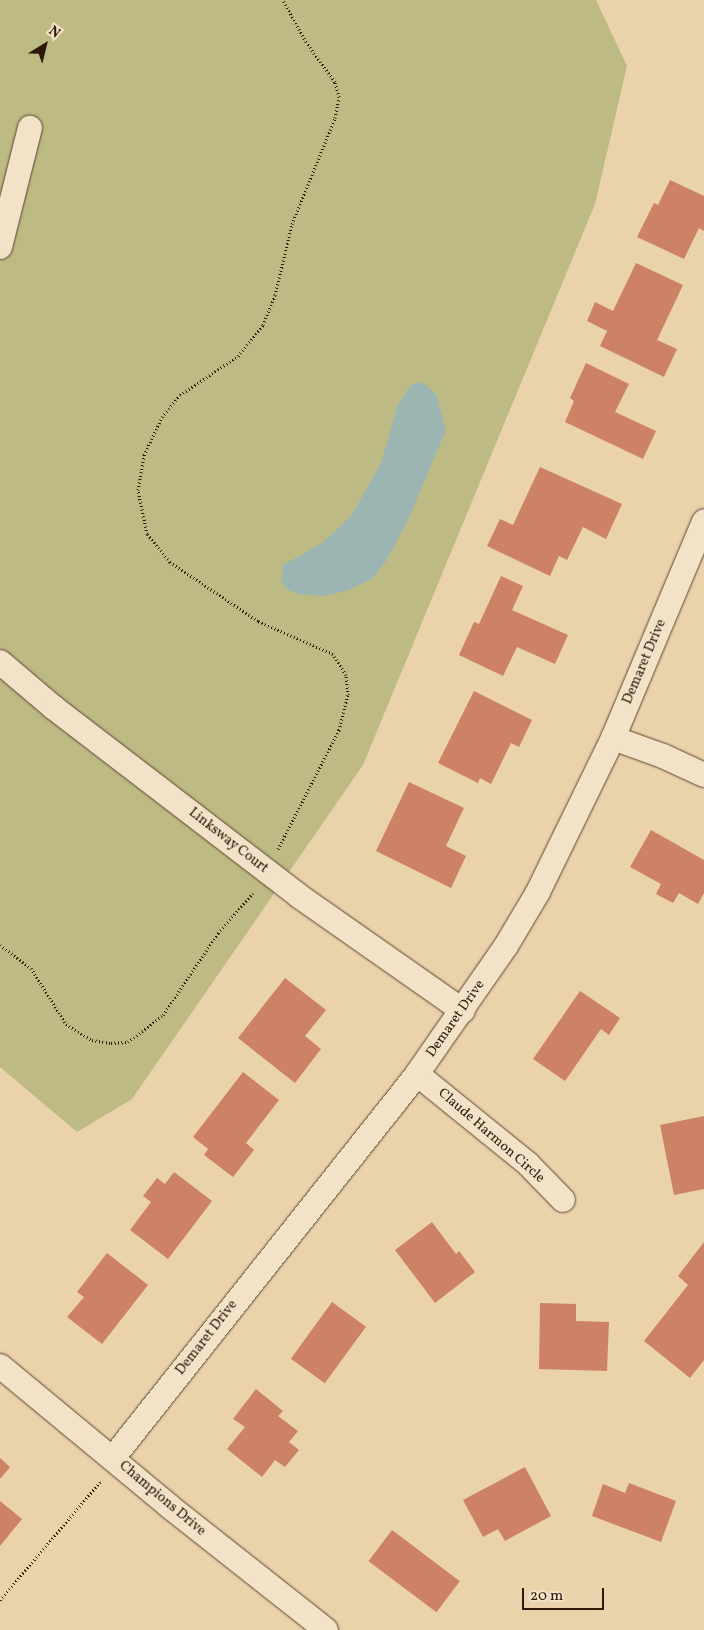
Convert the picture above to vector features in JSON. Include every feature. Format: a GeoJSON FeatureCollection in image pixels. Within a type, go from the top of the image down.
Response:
{"type":"FeatureCollection","features":[{"type":"Feature","properties":{"kind":"street"},"geometry":{"type":"LineString","coordinates":[[0,247],[30,128]]}},
{"type":"Feature","properties":{"kind":"street","name":"Demaret Drive"},"geometry":{"type":"LineString","coordinates":[[113,1458],[417,1074],[463,1011],[538,892],[613,738],[704,522]]}},
{"type":"Feature","properties":{"kind":"street","name":"Linksway Court"},"geometry":{"type":"LineString","coordinates":[[0,662],[53,707],[267,872],[463,1011]]}},
{"type":"Feature","properties":{"kind":"street"},"geometry":{"type":"LineString","coordinates":[[613,738],[663,756],[704,775]]}},
{"type":"Feature","properties":{"kind":"street","name":"Claude Harmon Circle"},"geometry":{"type":"LineString","coordinates":[[417,1074],[514,1152],[563,1200]]}},
{"type":"Feature","properties":{"kind":"street","name":"Champions Drive"},"geometry":{"type":"LineString","coordinates":[[0,1366],[326,1630]]}},
{"type":"Feature","properties":{"kind":"path"},"geometry":{"type":"LineString","coordinates":[[0,945],[31,968],[66,1024],[92,1040],[111,1044],[128,1042],[163,1015],[218,933],[246,902],[267,872],[340,730],[348,695],[346,675],[333,654],[258,621],[170,562],[147,534],[138,490],[144,455],[162,417],[180,395],[238,356],[263,325],[275,295],[292,224],[335,118],[339,97],[335,82],[306,42],[283,0]]}},
{"type":"Feature","properties":{"kind":"path"},"geometry":{"type":"LineString","coordinates":[[0,1600],[99,1482],[113,1458]]}},
{"type":"Feature","properties":{"kind":"shaded area"},"geometry":{"type":"Polygon","coordinates":[[[0,0],[596,0],[627,66],[595,204],[363,765],[132,1099],[77,1132],[0,1067],[0,0]]]}},
{"type":"Feature","properties":{"kind":"water"},"geometry":{"type":"Polygon","coordinates":[[[422,382],[436,394],[446,430],[407,522],[386,561],[373,578],[349,590],[324,596],[298,594],[286,589],[281,581],[283,565],[322,543],[351,516],[381,463],[398,404],[411,385],[422,382]]]}},
{"type":"Feature","properties":{"kind":"building"},"geometry":{"type":"Polygon","coordinates":[[[670,180],[704,196],[704,231],[699,228],[684,259],[637,237],[654,203],[658,205],[670,180]]]}},
{"type":"Feature","properties":{"kind":"building"},"geometry":{"type":"Polygon","coordinates":[[[636,263],[683,285],[657,340],[677,349],[664,377],[600,346],[607,331],[587,321],[595,302],[613,311],[636,263]]]}},
{"type":"Feature","properties":{"kind":"building"},"geometry":{"type":"Polygon","coordinates":[[[586,363],[629,384],[615,412],[656,431],[643,459],[565,422],[574,401],[570,398],[586,363]]]}},
{"type":"Feature","properties":{"kind":"building"},"geometry":{"type":"Polygon","coordinates":[[[540,467],[622,504],[606,539],[583,527],[567,560],[559,556],[550,576],[487,546],[500,519],[513,525],[540,467]]]}},
{"type":"Feature","properties":{"kind":"building"},"geometry":{"type":"Polygon","coordinates":[[[501,576],[523,586],[512,610],[568,635],[555,664],[517,647],[503,676],[459,655],[474,622],[479,624],[501,576]]]}},
{"type":"Feature","properties":{"kind":"building"},"geometry":{"type":"Polygon","coordinates":[[[474,691],[532,720],[519,747],[511,743],[491,784],[480,778],[478,783],[438,763],[474,691]]]}},
{"type":"Feature","properties":{"kind":"building"},"geometry":{"type":"Polygon","coordinates":[[[409,782],[464,808],[446,846],[466,856],[451,888],[376,851],[409,782]]]}},
{"type":"Feature","properties":{"kind":"building"},"geometry":{"type":"Polygon","coordinates":[[[651,830],[704,860],[704,893],[698,904],[679,893],[673,903],[656,894],[661,884],[630,867],[651,830]]]}},
{"type":"Feature","properties":{"kind":"building"},"geometry":{"type":"Polygon","coordinates":[[[285,978],[326,1010],[305,1036],[321,1049],[295,1083],[238,1038],[285,978]]]}},
{"type":"Feature","properties":{"kind":"building"},"geometry":{"type":"Polygon","coordinates":[[[580,991],[620,1018],[609,1035],[601,1029],[565,1081],[533,1059],[580,991]]]}},
{"type":"Feature","properties":{"kind":"building"},"geometry":{"type":"Polygon","coordinates":[[[243,1072],[279,1100],[246,1143],[254,1150],[233,1177],[204,1155],[208,1149],[193,1137],[243,1072]]]}},
{"type":"Feature","properties":{"kind":"building"},"geometry":{"type":"Polygon","coordinates":[[[704,1116],[704,1189],[674,1195],[660,1125],[704,1116]]]}},
{"type":"Feature","properties":{"kind":"building"},"geometry":{"type":"Polygon","coordinates":[[[174,1172],[212,1201],[168,1259],[130,1230],[151,1202],[143,1196],[157,1178],[165,1184],[174,1172]]]}},
{"type":"Feature","properties":{"kind":"building"},"geometry":{"type":"Polygon","coordinates":[[[432,1222],[456,1254],[459,1251],[475,1272],[435,1303],[395,1250],[432,1222]]]}},
{"type":"Feature","properties":{"kind":"building"},"geometry":{"type":"Polygon","coordinates":[[[704,1242],[704,1360],[690,1378],[644,1341],[688,1285],[678,1276],[704,1242]]]}},
{"type":"Feature","properties":{"kind":"building"},"geometry":{"type":"Polygon","coordinates":[[[107,1253],[148,1285],[102,1344],[67,1317],[84,1297],[77,1292],[107,1253]]]}},
{"type":"Feature","properties":{"kind":"building"},"geometry":{"type":"Polygon","coordinates":[[[332,1302],[366,1327],[325,1383],[291,1359],[332,1302]]]}},
{"type":"Feature","properties":{"kind":"building"},"geometry":{"type":"Polygon","coordinates":[[[540,1303],[576,1304],[576,1321],[609,1322],[607,1371],[539,1369],[540,1303]]]}},
{"type":"Feature","properties":{"kind":"building"},"geometry":{"type":"Polygon","coordinates":[[[256,1389],[283,1411],[278,1416],[298,1431],[289,1442],[299,1450],[285,1467],[275,1460],[262,1477],[227,1449],[245,1427],[233,1419],[256,1389]]]}},
{"type":"Feature","properties":{"kind":"building"},"geometry":{"type":"Polygon","coordinates":[[[0,1458],[10,1467],[0,1479],[0,1458]]]}},
{"type":"Feature","properties":{"kind":"building"},"geometry":{"type":"Polygon","coordinates":[[[525,1467],[551,1516],[505,1541],[498,1529],[483,1537],[463,1500],[525,1467]]]}},
{"type":"Feature","properties":{"kind":"building"},"geometry":{"type":"Polygon","coordinates":[[[629,1483],[676,1501],[661,1542],[592,1516],[603,1484],[625,1493],[629,1483]]]}},
{"type":"Feature","properties":{"kind":"building"},"geometry":{"type":"Polygon","coordinates":[[[0,1501],[22,1519],[0,1546],[0,1501]]]}},
{"type":"Feature","properties":{"kind":"building"},"geometry":{"type":"Polygon","coordinates":[[[392,1530],[460,1581],[436,1612],[369,1561],[392,1530]]]}}]}
